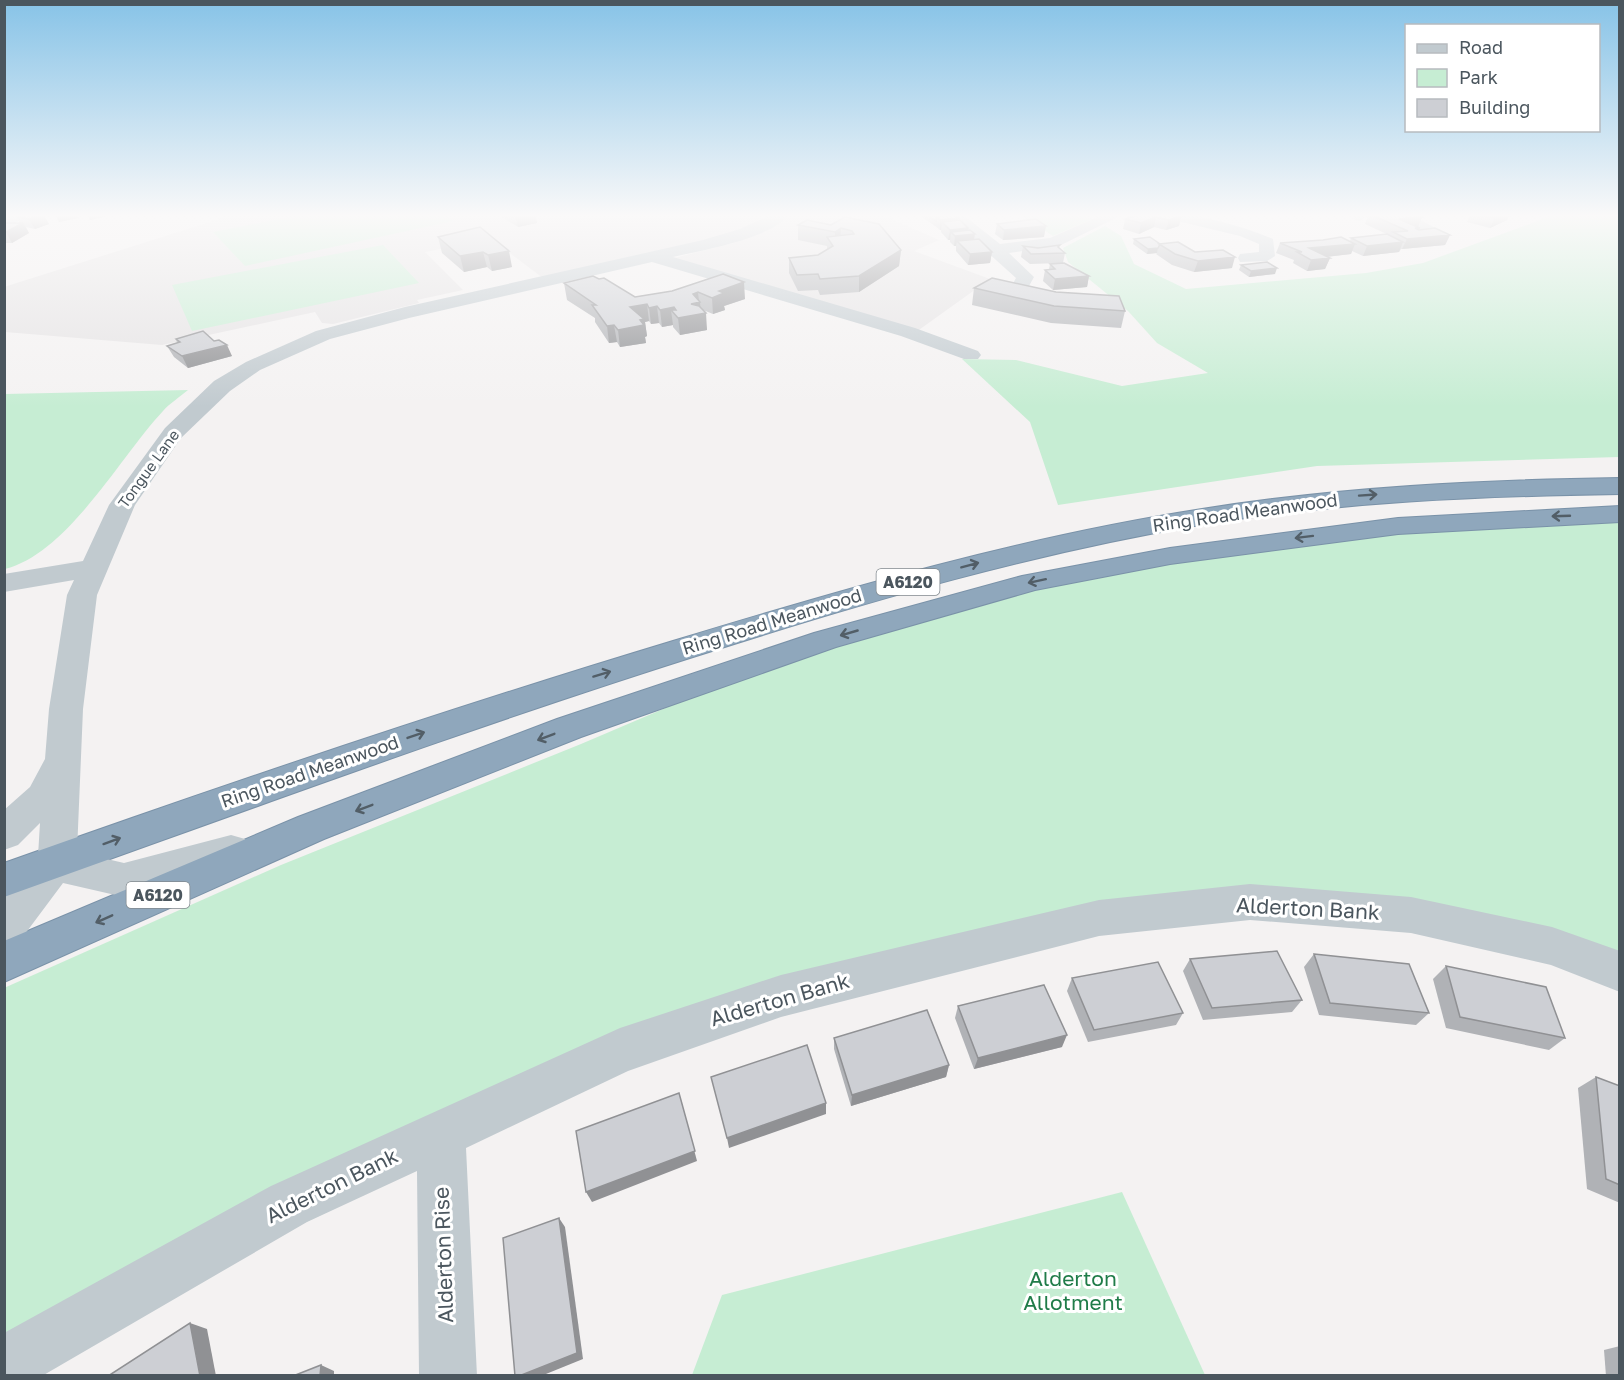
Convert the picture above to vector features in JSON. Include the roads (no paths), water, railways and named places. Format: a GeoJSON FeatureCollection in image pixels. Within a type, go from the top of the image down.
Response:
{"type":"FeatureCollection","features":[{"type":"Feature","properties":{"kind":"highway","name":"Ring Road Meanwood"},"geometry":{"type":"LineString","coordinates":[[57,861],[544,692],[812,608],[986,560],[1203,517],[1364,495],[1527,487],[1620,486]]}},
{"type":"Feature","properties":{"kind":"highway","name":"Ring Road Meanwood"},"geometry":{"type":"LineString","coordinates":[[4,962],[311,828],[568,728],[825,640],[1032,582],[1170,556],[1398,526],[1620,514]]}},
{"type":"Feature","properties":{"kind":"highway","name":"A6120"},"geometry":{"type":"LineString","coordinates":[[4,880],[57,861]]}},
{"type":"Feature","properties":{"kind":"street","name":"Tongue Lane"},"geometry":{"type":"LineString","coordinates":[[57,861],[66,709],[82,595],[92,568],[122,505],[173,433],[222,386],[253,366],[323,335],[405,313],[556,278]]}},
{"type":"Feature","properties":{"kind":"street"},"geometry":{"type":"LineString","coordinates":[[729,278],[908,332],[971,355]]}},
{"type":"Feature","properties":{"kind":"street"},"geometry":{"type":"LineString","coordinates":[[1024,278],[1019,290],[1069,300]]}},
{"type":"Feature","properties":{"kind":"street"},"geometry":{"type":"LineString","coordinates":[[4,583],[92,568]]}},
{"type":"Feature","properties":{"kind":"street","name":"Tongue Lane"},"geometry":{"type":"LineString","coordinates":[[4,834],[43,796],[65,755]]}},
{"type":"Feature","properties":{"kind":"street","name":"Ring Road Meanwood"},"geometry":{"type":"LineString","coordinates":[[57,861],[78,871],[124,880],[311,828]]}},
{"type":"Feature","properties":{"kind":"street"},"geometry":{"type":"LineString","coordinates":[[4,929],[57,861]]}},
{"type":"Feature","properties":{"kind":"street","name":"Alderton Bank"},"geometry":{"type":"LineString","coordinates":[[4,1365],[289,1204],[620,1051],[782,996],[1099,918],[1250,902],[1411,915],[1552,946],[1620,972]]}},
{"type":"Feature","properties":{"kind":"street","name":"Alderton Rise"},"geometry":{"type":"LineString","coordinates":[[441,1134],[448,1376]]}},
{"type":"Feature","properties":{"kind":"park label","name":"Alderton Allotment"},"geometry":{"type":"Point","coordinates":[1073,1291]}}]}
